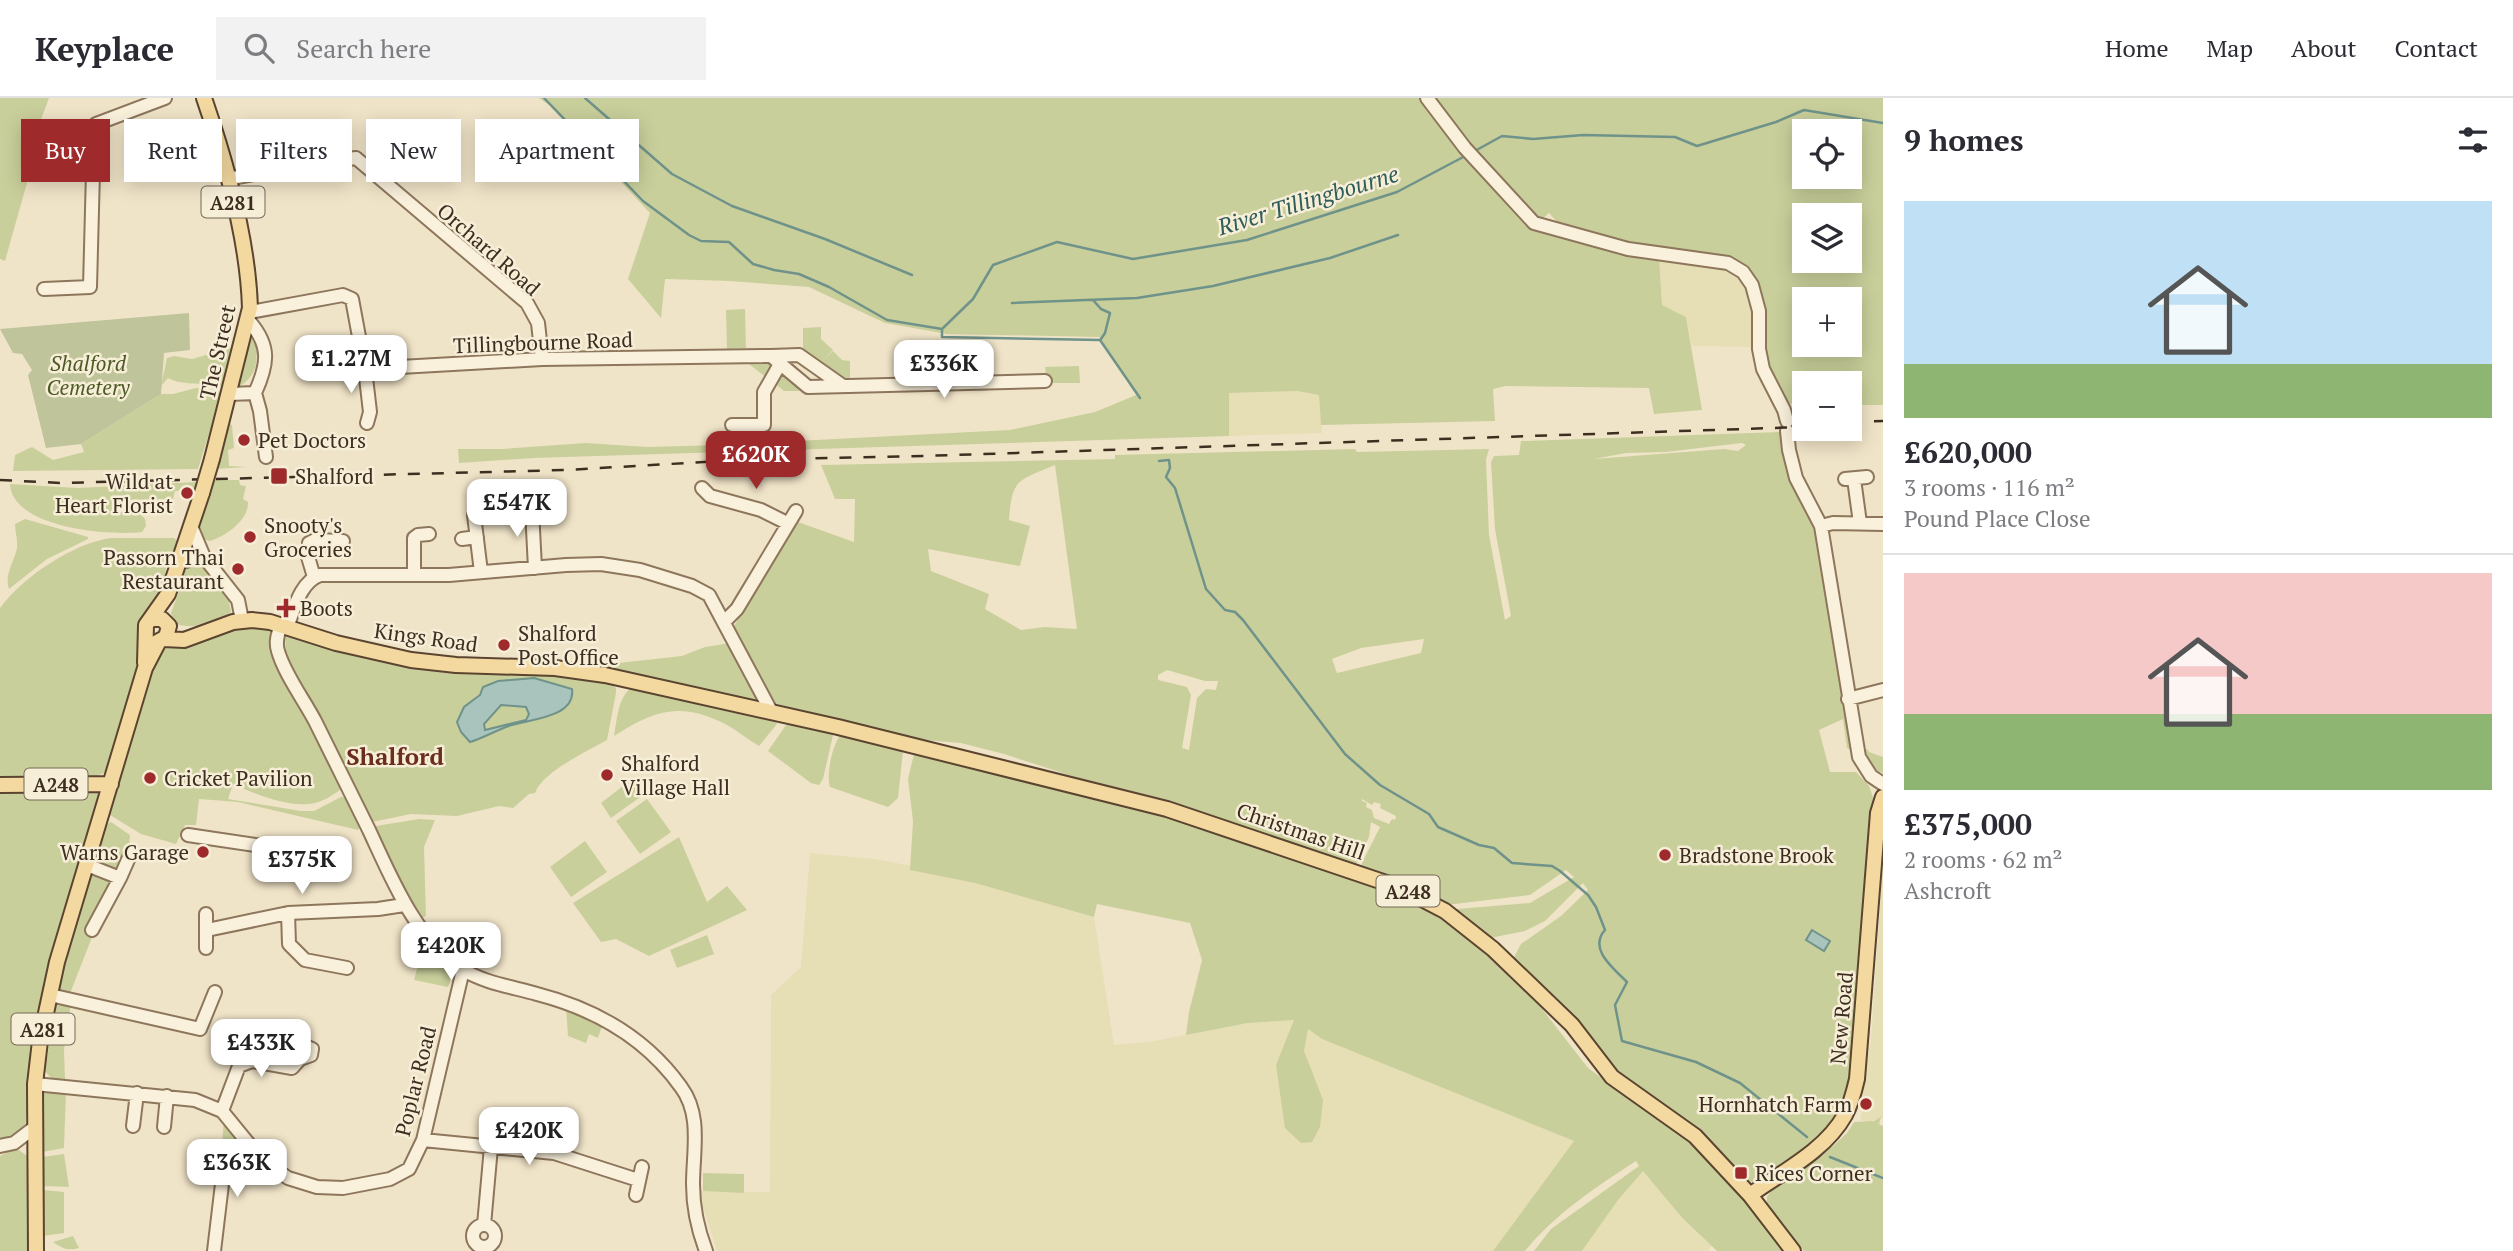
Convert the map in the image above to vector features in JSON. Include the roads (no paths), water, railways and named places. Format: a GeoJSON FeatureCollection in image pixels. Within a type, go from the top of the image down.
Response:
{"type":"FeatureCollection","features":[{"type":"Feature","properties":{"kind":"main road","name":"The Street"},"geometry":{"type":"LineString","coordinates":[[191,526],[250,317],[250,288],[228,179],[204,98]]}},
{"type":"Feature","properties":{"kind":"main road","name":"A281"},"geometry":{"type":"LineString","coordinates":[[151,619],[168,594],[191,526]]}},
{"type":"Feature","properties":{"kind":"main road","name":"A281"},"geometry":{"type":"LineString","coordinates":[[36,1251],[35,1084],[40,1041],[57,962],[145,668],[165,632],[168,594]]}},
{"type":"Feature","properties":{"kind":"main road"},"geometry":{"type":"LineString","coordinates":[[158,617],[165,632],[151,640],[145,634],[146,625],[151,619],[158,617]]}},
{"type":"Feature","properties":{"kind":"main road","name":"Kings Road"},"geometry":{"type":"LineString","coordinates":[[165,632],[196,635],[242,620],[264,621],[336,643],[411,660],[456,665],[584,671],[772,713]]}},
{"type":"Feature","properties":{"kind":"main road","name":"A281"},"geometry":{"type":"LineString","coordinates":[[145,634],[145,668]]}},
{"type":"Feature","properties":{"kind":"main road","name":"Christmas Hill"},"geometry":{"type":"LineString","coordinates":[[772,713],[1167,808],[1355,871],[1422,897],[1453,916],[1493,949],[1572,1025],[1612,1077],[1688,1130],[1750,1195],[1793,1251]]}},
{"type":"Feature","properties":{"kind":"main road","name":"A248"},"geometry":{"type":"LineString","coordinates":[[0,785],[111,784]]}},
{"type":"Feature","properties":{"kind":"main road","name":"New Road"},"geometry":{"type":"LineString","coordinates":[[1750,1195],[1825,1141],[1846,1115],[1853,1098],[1857,1079],[1878,813],[1883,797]]}},
{"type":"Feature","properties":{"kind":"street"},"geometry":{"type":"LineString","coordinates":[[44,289],[90,288],[96,124],[165,98]]}},
{"type":"Feature","properties":{"kind":"street"},"geometry":{"type":"LineString","coordinates":[[1427,98],[1465,148],[1534,223],[1628,249],[1728,263],[1743,272],[1752,285],[1759,310],[1759,349],[1763,369],[1784,410],[1796,478],[1821,526],[1859,757],[1871,776],[1883,784]]}},
{"type":"Feature","properties":{"kind":"street","name":"Orchard Road"},"geometry":{"type":"LineString","coordinates":[[228,179],[348,157],[356,158],[527,303],[538,323],[542,359]]}},
{"type":"Feature","properties":{"kind":"street"},"geometry":{"type":"LineString","coordinates":[[266,457],[255,393],[265,370],[265,358],[262,336],[250,317],[343,295],[352,299],[365,369],[370,412],[367,424]]}},
{"type":"Feature","properties":{"kind":"street","name":"Tillingbourne Road"},"geometry":{"type":"LineString","coordinates":[[365,369],[542,359],[775,360],[799,355],[843,386]]}},
{"type":"Feature","properties":{"kind":"street"},"geometry":{"type":"LineString","coordinates":[[732,425],[764,425],[764,392],[775,360],[808,387],[1045,382]]}},
{"type":"Feature","properties":{"kind":"street"},"geometry":{"type":"LineString","coordinates":[[230,394],[255,393]]}},
{"type":"Feature","properties":{"kind":"street"},"geometry":{"type":"LineString","coordinates":[[1856,478],[1860,523]]}},
{"type":"Feature","properties":{"kind":"street"},"geometry":{"type":"LineString","coordinates":[[702,488],[710,496],[761,510],[787,523]]}},
{"type":"Feature","properties":{"kind":"street"},"geometry":{"type":"LineString","coordinates":[[532,510],[535,568]]}},
{"type":"Feature","properties":{"kind":"street"},"geometry":{"type":"LineString","coordinates":[[724,622],[737,609],[796,511]]}},
{"type":"Feature","properties":{"kind":"street"},"geometry":{"type":"LineString","coordinates":[[474,515],[481,572]]}},
{"type":"Feature","properties":{"kind":"street"},"geometry":{"type":"LineString","coordinates":[[1821,526],[1833,523],[1883,524]]}},
{"type":"Feature","properties":{"kind":"street"},"geometry":{"type":"LineString","coordinates":[[191,526],[210,566],[238,600],[242,620]]}},
{"type":"Feature","properties":{"kind":"street"},"geometry":{"type":"LineString","coordinates":[[414,575],[414,538],[429,534]]}},
{"type":"Feature","properties":{"kind":"street"},"geometry":{"type":"LineString","coordinates":[[462,539],[477,537]]}},
{"type":"Feature","properties":{"kind":"street"},"geometry":{"type":"LineString","coordinates":[[314,577],[308,557],[309,543],[315,540],[343,541]]}},
{"type":"Feature","properties":{"kind":"street"},"geometry":{"type":"LineString","coordinates":[[181,560],[186,561],[202,553]]}},
{"type":"Feature","properties":{"kind":"street"},"geometry":{"type":"LineString","coordinates":[[706,1251],[699,1233],[694,1197],[694,1108],[683,1088],[664,1066],[617,1026],[593,1013],[495,983],[463,970],[439,950],[404,905],[315,722],[280,657],[277,642],[305,587],[314,577],[481,572],[601,564],[631,568],[707,593],[772,713]]}},
{"type":"Feature","properties":{"kind":"street"},"geometry":{"type":"LineString","coordinates":[[1848,699],[1883,690]]}},
{"type":"Feature","properties":{"kind":"street"},"geometry":{"type":"LineString","coordinates":[[188,835],[262,846]]}},
{"type":"Feature","properties":{"kind":"street"},"geometry":{"type":"LineString","coordinates":[[92,930],[131,853]]}},
{"type":"Feature","properties":{"kind":"street"},"geometry":{"type":"LineString","coordinates":[[87,865],[120,878]]}},
{"type":"Feature","properties":{"kind":"street"},"geometry":{"type":"LineString","coordinates":[[206,930],[288,913],[378,909],[404,905]]}},
{"type":"Feature","properties":{"kind":"street"},"geometry":{"type":"LineString","coordinates":[[288,913],[289,944],[305,960],[347,968]]}},
{"type":"Feature","properties":{"kind":"street"},"geometry":{"type":"LineString","coordinates":[[206,914],[206,948]]}},
{"type":"Feature","properties":{"kind":"street","name":"Poplar Road"},"geometry":{"type":"LineString","coordinates":[[222,1111],[262,1160],[288,1178],[317,1187],[343,1188],[390,1179],[409,1169],[422,1140],[463,970]]}},
{"type":"Feature","properties":{"kind":"street"},"geometry":{"type":"LineString","coordinates":[[50,995],[200,1029],[215,992]]}},
{"type":"Feature","properties":{"kind":"street"},"geometry":{"type":"LineString","coordinates":[[239,1066],[252,1061],[292,1068],[300,1059],[301,1044],[298,1034],[282,1028]]}},
{"type":"Feature","properties":{"kind":"street"},"geometry":{"type":"LineString","coordinates":[[35,1084],[195,1100],[222,1111],[250,1035]]}},
{"type":"Feature","properties":{"kind":"street"},"geometry":{"type":"LineString","coordinates":[[133,1126],[137,1093]]}},
{"type":"Feature","properties":{"kind":"street"},"geometry":{"type":"LineString","coordinates":[[164,1126],[167,1096]]}},
{"type":"Feature","properties":{"kind":"street"},"geometry":{"type":"LineString","coordinates":[[0,1146],[14,1143],[35,1127]]}},
{"type":"Feature","properties":{"kind":"street"},"geometry":{"type":"LineString","coordinates":[[214,1251],[225,1159],[244,1140]]}},
{"type":"Feature","properties":{"kind":"street"},"geometry":{"type":"LineString","coordinates":[[422,1140],[554,1153],[640,1173],[636,1195]]}},
{"type":"Feature","properties":{"kind":"street"},"geometry":{"type":"LineString","coordinates":[[14,1143],[36,1160]]}},
{"type":"Feature","properties":{"kind":"street"},"geometry":{"type":"LineString","coordinates":[[484,1225],[491,1147]]}},
{"type":"Feature","properties":{"kind":"water"},"geometry":{"type":"Polygon","coordinates":[[[534,678],[572,689],[571,699],[558,712],[506,727],[470,742],[457,722],[464,707],[480,695],[483,687],[498,681],[534,678]],[[501,705],[484,724],[485,730],[526,720],[529,714],[526,707],[501,705]]]}},
{"type":"Feature","properties":{"kind":"water"},"geometry":{"type":"Polygon","coordinates":[[[1812,930],[1830,941],[1824,951],[1806,940],[1812,930]]]}},
{"type":"Feature","properties":{"kind":"waterway","name":"River Tillingbourne"},"geometry":{"type":"LineString","coordinates":[[544,98],[643,201],[689,235],[701,241],[729,242],[753,264],[799,274],[829,287],[887,320],[942,329]]}},
{"type":"Feature","properties":{"kind":"waterway"},"geometry":{"type":"LineString","coordinates":[[585,98],[672,174],[732,206],[825,239],[912,275]]}},
{"type":"Feature","properties":{"kind":"waterway","name":"River Tillingbourne"},"geometry":{"type":"LineString","coordinates":[[1473,152],[1502,136],[1533,139],[1583,135],[1675,137],[1697,146],[1776,122],[1804,110],[1883,123]]}},
{"type":"Feature","properties":{"kind":"waterway","name":"River Tillingbourne"},"geometry":{"type":"LineString","coordinates":[[942,329],[973,299],[993,265],[1057,242],[1133,259],[1247,240],[1397,192],[1467,155]]}},
{"type":"Feature","properties":{"kind":"waterway"},"geometry":{"type":"LineString","coordinates":[[1012,303],[1137,298],[1213,286],[1330,258],[1398,235]]}},
{"type":"Feature","properties":{"kind":"waterway"},"geometry":{"type":"LineString","coordinates":[[1093,300],[1101,309],[1110,313],[1101,339]]}},
{"type":"Feature","properties":{"kind":"waterway"},"geometry":{"type":"LineString","coordinates":[[942,329],[942,337],[1100,340],[1140,398]]}},
{"type":"Feature","properties":{"kind":"waterway"},"geometry":{"type":"LineString","coordinates":[[1159,461],[1169,460],[1170,468],[1166,477],[1175,488],[1206,589],[1225,610],[1235,612],[1243,620],[1345,754],[1380,785],[1429,814],[1438,827],[1479,845],[1494,848],[1512,863],[1552,866],[1560,871],[1588,895],[1596,907],[1605,930],[1600,937],[1601,951],[1609,964],[1627,982],[1615,1005],[1622,1041],[1696,1062],[1740,1083],[1807,1137]]}},
{"type":"Feature","properties":{"kind":"waterway"},"geometry":{"type":"LineString","coordinates":[[1830,1157],[1883,1178]]}},
{"type":"Feature","properties":{"kind":"railway"},"geometry":{"type":"LineString","coordinates":[[1862,422],[1883,421]]}},
{"type":"Feature","properties":{"kind":"railway"},"geometry":{"type":"LineString","coordinates":[[0,480],[61,483],[565,470],[739,460],[1792,427]]}},
{"type":"Feature","properties":{"kind":"place","name":"Pet Doctors"},"geometry":{"type":"Point","coordinates":[244,440]}},
{"type":"Feature","properties":{"kind":"place","name":"Shalford"},"geometry":{"type":"Point","coordinates":[279,476]}},
{"type":"Feature","properties":{"kind":"place","name":"Wild at Heart Florist"},"geometry":{"type":"Point","coordinates":[187,493]}},
{"type":"Feature","properties":{"kind":"place","name":"Snooty's Groceries"},"geometry":{"type":"Point","coordinates":[250,537]}},
{"type":"Feature","properties":{"kind":"place","name":"Passorn Thai Restaurant"},"geometry":{"type":"Point","coordinates":[238,569]}},
{"type":"Feature","properties":{"kind":"place","name":"Boots"},"geometry":{"type":"Point","coordinates":[286,608]}},
{"type":"Feature","properties":{"kind":"place","name":"Shalford Post Office"},"geometry":{"type":"Point","coordinates":[504,645]}},
{"type":"Feature","properties":{"kind":"place","name":"Shalford Village Hall"},"geometry":{"type":"Point","coordinates":[607,775]}},
{"type":"Feature","properties":{"kind":"place","name":"Cricket Pavilion"},"geometry":{"type":"Point","coordinates":[150,778]}},
{"type":"Feature","properties":{"kind":"place","name":"Warns Garage"},"geometry":{"type":"Point","coordinates":[203,852]}},
{"type":"Feature","properties":{"kind":"place","name":"Bradstone Brook"},"geometry":{"type":"Point","coordinates":[1665,855]}},
{"type":"Feature","properties":{"kind":"place","name":"Hornhatch Farm"},"geometry":{"type":"Point","coordinates":[1866,1104]}},
{"type":"Feature","properties":{"kind":"place","name":"Rices Corner"},"geometry":{"type":"Point","coordinates":[1741,1173]}},
{"type":"Feature","properties":{"kind":"district","name":"Shalford"},"geometry":{"type":"Point","coordinates":[395,756]}},
{"type":"Feature","properties":{"kind":"park label","name":"Shalford Cemetery"},"geometry":{"type":"Point","coordinates":[88,375]}}]}
